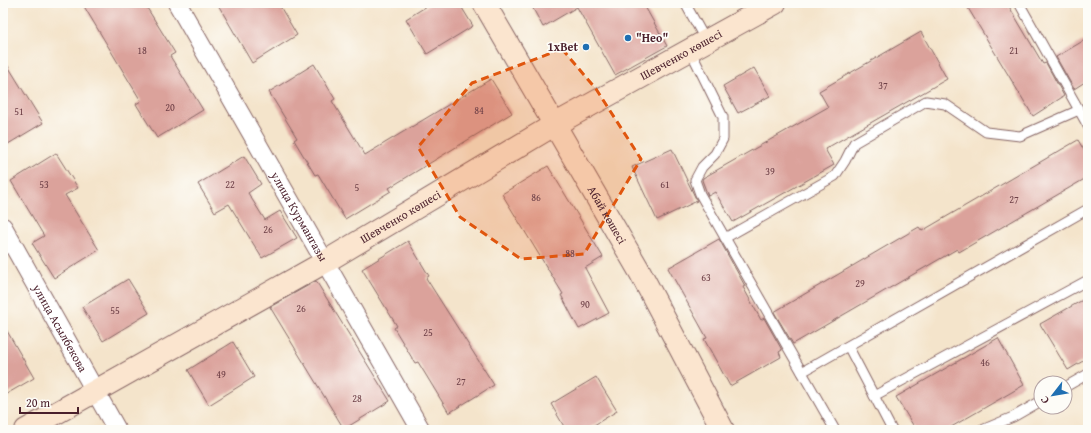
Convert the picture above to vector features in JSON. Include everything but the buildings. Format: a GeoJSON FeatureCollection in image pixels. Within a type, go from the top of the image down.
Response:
{"type":"FeatureCollection","features":[{"type":"Feature","properties":{"kind":"street","name":"улица Курмангазы"},"geometry":{"type":"LineString","coordinates":[[177,3],[421,430]]}},
{"type":"Feature","properties":{"kind":"street","name":"Абай көшесі"},"geometry":{"type":"LineString","coordinates":[[484,3],[640,272],[723,430]]}},
{"type":"Feature","properties":{"kind":"street","name":"Шевченко көшесі"},"geometry":{"type":"LineString","coordinates":[[26,430],[324,262],[554,125],[775,3]]}},
{"type":"Feature","properties":{"kind":"street","name":"улица Асылбекова"},"geometry":{"type":"LineString","coordinates":[[3,227],[117,430]]}},
{"type":"Feature","properties":{"kind":"lane"},"geometry":{"type":"LineString","coordinates":[[686,3],[698,46],[723,117],[723,139],[715,154],[702,167],[695,180],[700,194],[835,430]]}},
{"type":"Feature","properties":{"kind":"lane"},"geometry":{"type":"LineString","coordinates":[[1022,4],[1087,123]]}},
{"type":"Feature","properties":{"kind":"lane"},"geometry":{"type":"LineString","coordinates":[[725,238],[835,176],[854,143],[926,101],[945,104],[986,132],[1020,136],[1079,110]]}},
{"type":"Feature","properties":{"kind":"lane"},"geometry":{"type":"LineString","coordinates":[[802,372],[1088,209]]}},
{"type":"Feature","properties":{"kind":"lane"},"geometry":{"type":"LineString","coordinates":[[874,396],[1088,280]]}},
{"type":"Feature","properties":{"kind":"lane"},"geometry":{"type":"LineString","coordinates":[[848,346],[892,430]]}},
{"type":"Feature","properties":{"kind":"lane"},"geometry":{"type":"LineString","coordinates":[[1073,382],[1088,374]]}},
{"type":"Feature","properties":{"kind":"lane"},"geometry":{"type":"LineString","coordinates":[[982,430],[1013,417],[1033,406]]}},
{"type":"Feature","properties":{"kind":"highlighted area"},"geometry":{"type":"Polygon","coordinates":[[[562,49],[596,89],[641,159],[584,254],[521,259],[460,217],[418,147],[472,83],[562,49]]]}},
{"type":"Feature","properties":{"kind":"place","name":"\"Нео\""},"geometry":{"type":"Point","coordinates":[628,38]}},
{"type":"Feature","properties":{"kind":"place","name":"1xBet"},"geometry":{"type":"Point","coordinates":[586,47]}}]}
